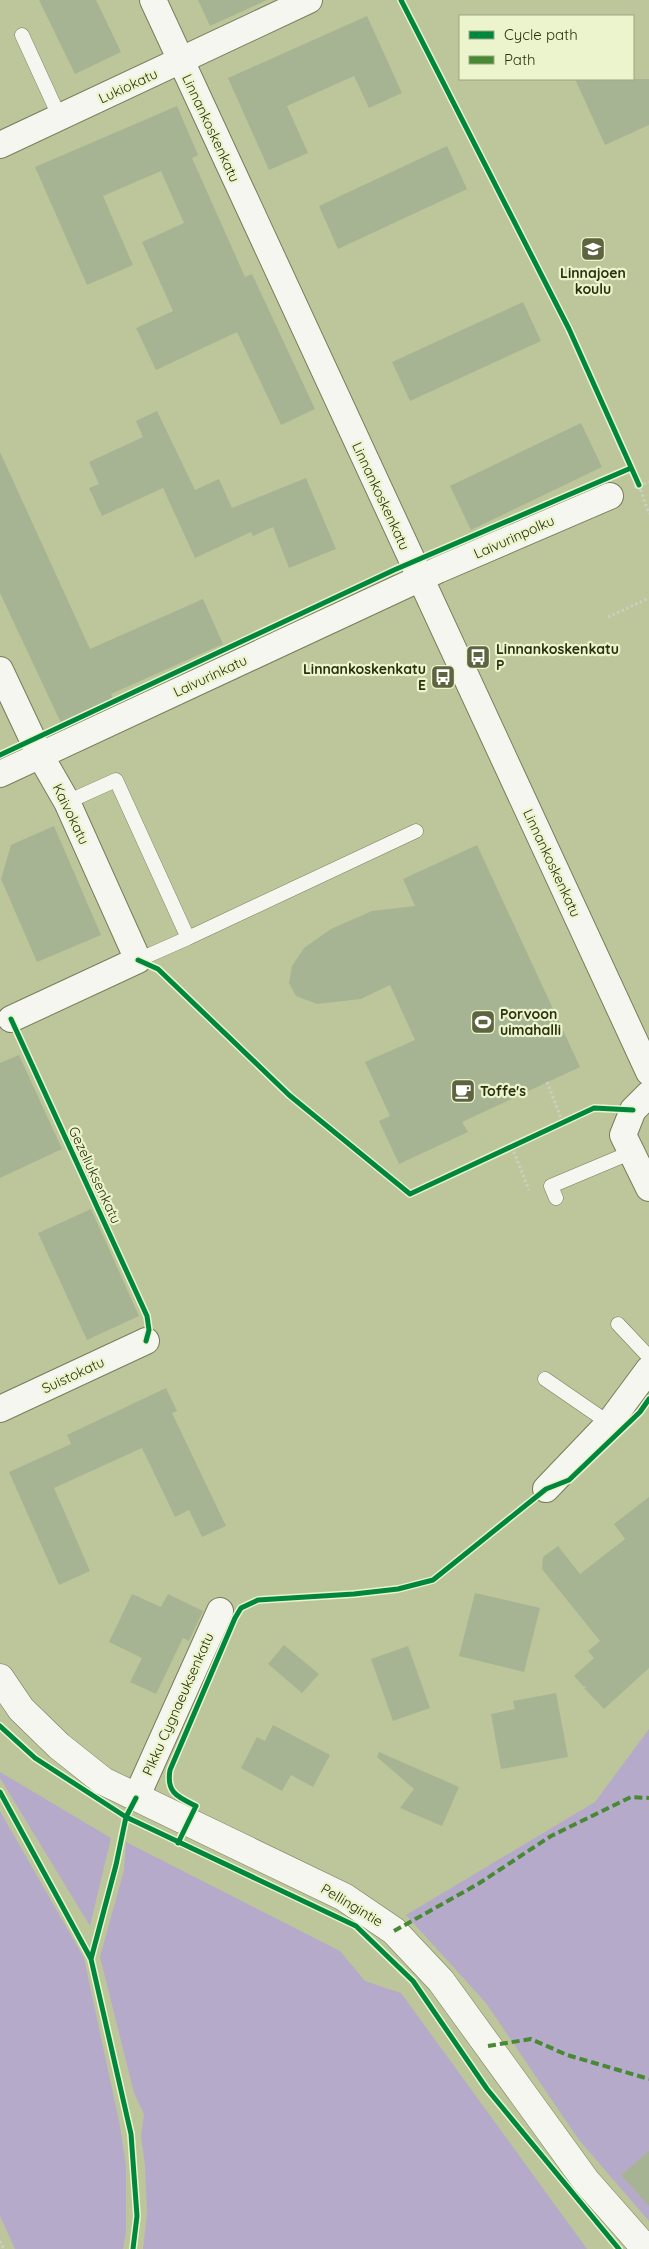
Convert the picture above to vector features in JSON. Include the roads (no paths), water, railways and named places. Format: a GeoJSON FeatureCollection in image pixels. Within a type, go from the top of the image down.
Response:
{"type":"FeatureCollection","features":[{"type":"Feature","properties":{"kind":"street","name":"Linnankoskenkatu"},"geometry":{"type":"LineString","coordinates":[[153,0],[180,62],[649,1072]]}},
{"type":"Feature","properties":{"kind":"street","name":"Lukiokatu"},"geometry":{"type":"LineString","coordinates":[[0,145],[309,0]]}},
{"type":"Feature","properties":{"kind":"street","name":"Laivurinpolku"},"geometry":{"type":"LineString","coordinates":[[420,579],[610,496]]}},
{"type":"Feature","properties":{"kind":"street","name":"Laivurinkatu"},"geometry":{"type":"LineString","coordinates":[[0,774],[420,579]]}},
{"type":"Feature","properties":{"kind":"street","name":"Kaivokatu"},"geometry":{"type":"LineString","coordinates":[[0,670],[40,754],[68,802],[138,960]]}},
{"type":"Feature","properties":{"kind":"street"},"geometry":{"type":"LineString","coordinates":[[11,1019],[138,960]]}},
{"type":"Feature","properties":{"kind":"street"},"geometry":{"type":"LineString","coordinates":[[649,1094],[633,1110],[623,1135],[649,1188]]}},
{"type":"Feature","properties":{"kind":"street","name":"Suistokatu"},"geometry":{"type":"LineString","coordinates":[[0,1409],[146,1341]]}},
{"type":"Feature","properties":{"kind":"street"},"geometry":{"type":"LineString","coordinates":[[546,1489],[608,1423],[649,1369]]}},
{"type":"Feature","properties":{"kind":"street","name":"Pikku Cygnaeuksenkatu"},"geometry":{"type":"LineString","coordinates":[[136,1798],[220,1611]]}},
{"type":"Feature","properties":{"kind":"street","name":"Pellingintie"},"geometry":{"type":"LineString","coordinates":[[0,1678],[21,1709],[59,1746],[103,1781],[344,1897],[394,1930],[441,1981],[586,2180],[646,2249]]}},
{"type":"Feature","properties":{"kind":"lane"},"geometry":{"type":"LineString","coordinates":[[22,35],[60,118]]}},
{"type":"Feature","properties":{"kind":"lane"},"geometry":{"type":"LineString","coordinates":[[68,802],[116,780],[188,938]]}},
{"type":"Feature","properties":{"kind":"lane"},"geometry":{"type":"LineString","coordinates":[[138,960],[416,831]]}},
{"type":"Feature","properties":{"kind":"lane"},"geometry":{"type":"LineString","coordinates":[[556,1198],[551,1186],[632,1152]]}},
{"type":"Feature","properties":{"kind":"lane"},"geometry":{"type":"LineString","coordinates":[[618,1324],[649,1357]]}},
{"type":"Feature","properties":{"kind":"lane"},"geometry":{"type":"LineString","coordinates":[[545,1379],[608,1423]]}},
{"type":"Feature","properties":{"kind":"place","name":"Linnajoen koulu"},"geometry":{"type":"Point","coordinates":[593,249]}},
{"type":"Feature","properties":{"kind":"place","name":"Linnankoskenkatu P"},"geometry":{"type":"Point","coordinates":[478,657]}},
{"type":"Feature","properties":{"kind":"place","name":"Linnankoskenkatu E"},"geometry":{"type":"Point","coordinates":[443,677]}},
{"type":"Feature","properties":{"kind":"place","name":"Porvoon uimahalli"},"geometry":{"type":"Point","coordinates":[483,1022]}},
{"type":"Feature","properties":{"kind":"place","name":"Toffe's"},"geometry":{"type":"Point","coordinates":[463,1091]}}]}
